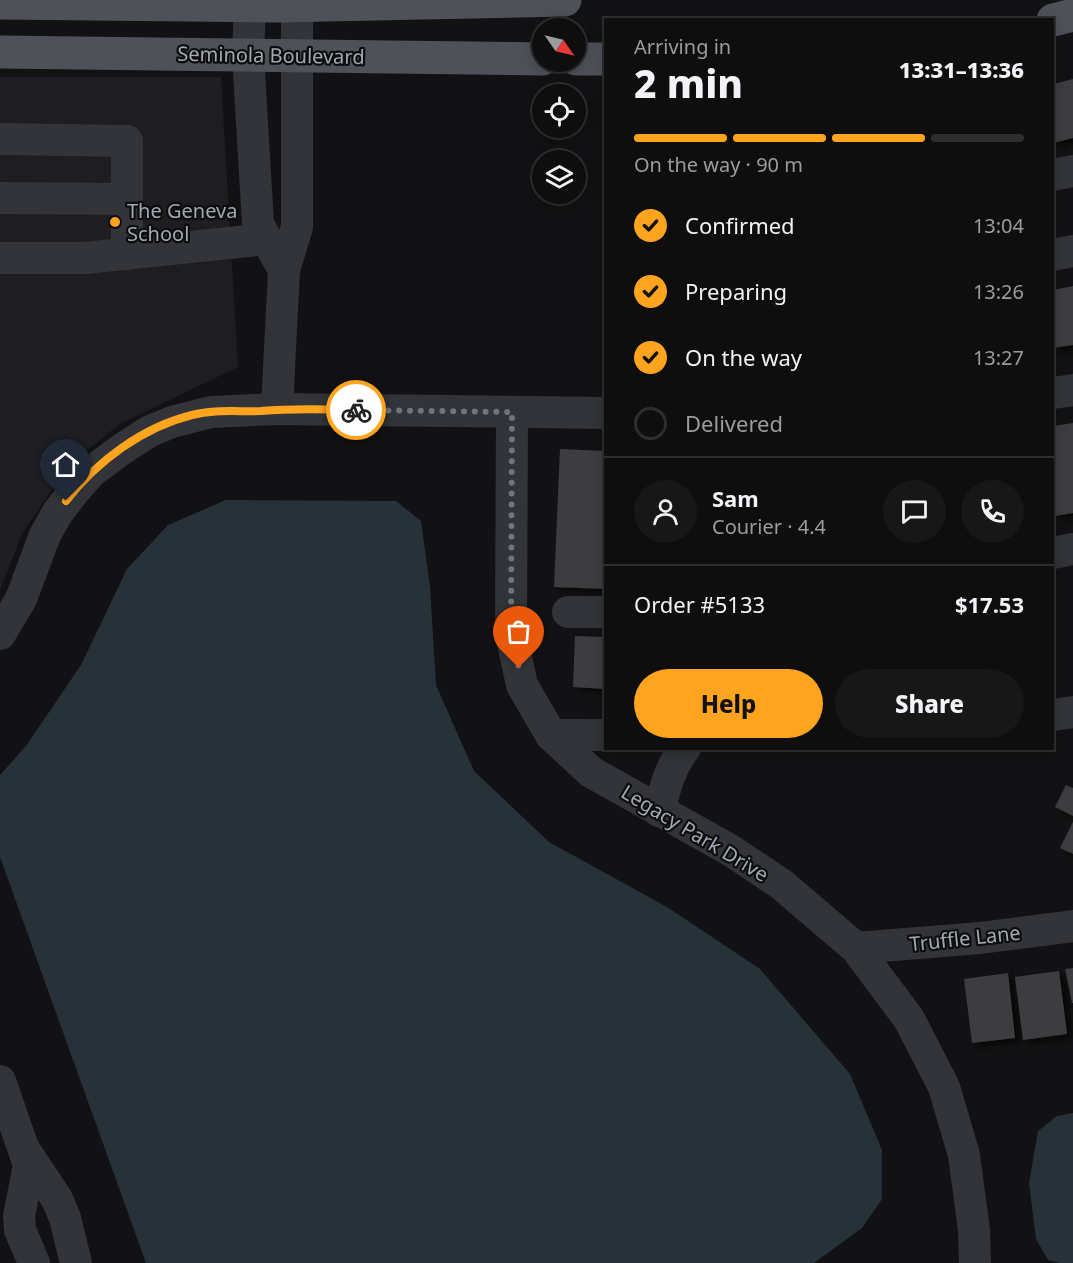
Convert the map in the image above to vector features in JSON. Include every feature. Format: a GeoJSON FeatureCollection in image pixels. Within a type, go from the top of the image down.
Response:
{"type":"FeatureCollection","features":[{"type":"Feature","properties":{"kind":"main road"},"geometry":{"type":"LineString","coordinates":[[0,3],[565,0]]}},
{"type":"Feature","properties":{"kind":"main road"},"geometry":{"type":"LineString","coordinates":[[1054,20],[1073,15]]}},
{"type":"Feature","properties":{"kind":"main road","name":"Seminola Boulevard"},"geometry":{"type":"LineString","coordinates":[[0,52],[532,58]]}},
{"type":"Feature","properties":{"kind":"main road"},"geometry":{"type":"LineString","coordinates":[[586,59],[604,59]]}},
{"type":"Feature","properties":{"kind":"street"},"geometry":{"type":"LineString","coordinates":[[250,3],[248,55],[258,225],[284,270]]}},
{"type":"Feature","properties":{"kind":"street"},"geometry":{"type":"LineString","coordinates":[[277,409],[284,270],[297,227],[297,3]]}},
{"type":"Feature","properties":{"kind":"street"},"geometry":{"type":"LineString","coordinates":[[0,139],[127,141],[127,254]]}},
{"type":"Feature","properties":{"kind":"street"},"geometry":{"type":"LineString","coordinates":[[1054,176],[1073,171]]}},
{"type":"Feature","properties":{"kind":"street"},"geometry":{"type":"LineString","coordinates":[[0,198],[127,199]]}},
{"type":"Feature","properties":{"kind":"street"},"geometry":{"type":"LineString","coordinates":[[0,258],[86,258],[266,239]]}},
{"type":"Feature","properties":{"kind":"street"},"geometry":{"type":"LineString","coordinates":[[1054,255],[1073,251]]}},
{"type":"Feature","properties":{"kind":"street"},"geometry":{"type":"LineString","coordinates":[[1054,393],[1073,390]]}},
{"type":"Feature","properties":{"kind":"street"},"geometry":{"type":"LineString","coordinates":[[0,634],[21,599],[45,535],[58,512],[91,472],[141,437],[172,422],[210,412],[277,409],[604,413]]}},
{"type":"Feature","properties":{"kind":"street","name":"Legacy Park Drive"},"geometry":{"type":"LineString","coordinates":[[512,412],[511,634],[522,685],[551,735],[591,772],[730,850],[781,884],[856,948],[909,1019],[944,1087],[964,1155],[974,1230],[975,1263]]}},
{"type":"Feature","properties":{"kind":"street"},"geometry":{"type":"LineString","coordinates":[[1054,553],[1073,549]]}},
{"type":"Feature","properties":{"kind":"street"},"geometry":{"type":"LineString","coordinates":[[568,612],[604,612]]}},
{"type":"Feature","properties":{"kind":"street"},"geometry":{"type":"LineString","coordinates":[[1054,715],[1073,712]]}},
{"type":"Feature","properties":{"kind":"street"},"geometry":{"type":"LineString","coordinates":[[551,735],[604,735]]}},
{"type":"Feature","properties":{"kind":"street"},"geometry":{"type":"LineString","coordinates":[[659,811],[667,779],[684,750]]}},
{"type":"Feature","properties":{"kind":"street","name":"Truffle Lane"},"geometry":{"type":"LineString","coordinates":[[856,948],[980,938],[1073,926]]}},
{"type":"Feature","properties":{"kind":"street"},"geometry":{"type":"LineString","coordinates":[[0,1081],[29,1165],[19,1216],[20,1230],[34,1263]]}},
{"type":"Feature","properties":{"kind":"street"},"geometry":{"type":"LineString","coordinates":[[25,1151],[57,1199],[65,1218],[76,1263]]}},
{"type":"Feature","properties":{"kind":"shaded area","name":"The Geneva School"},"geometry":{"type":"Polygon","coordinates":[[[0,77],[221,77],[238,367],[120,424],[69,464],[22,534],[0,590],[0,77]]]}},
{"type":"Feature","properties":{"kind":"shaded area"},"geometry":{"type":"Polygon","coordinates":[[[226,500],[396,501],[421,521],[430,587],[436,685],[474,771],[549,842],[667,907],[760,969],[850,1074],[882,1150],[882,1199],[862,1228],[814,1263],[146,1263],[0,857],[0,775],[26,746],[81,665],[127,569],[168,525],[226,500]]]}},
{"type":"Feature","properties":{"kind":"shaded area"},"geometry":{"type":"Polygon","coordinates":[[[1073,1113],[1073,1263],[1060,1263],[1048,1260],[1036,1239],[1029,1183],[1038,1131],[1057,1116],[1073,1113]]]}},
{"type":"Feature","properties":{"kind":"building"},"geometry":{"type":"Polygon","coordinates":[[[1073,79],[1073,138],[1054,143],[1054,84],[1073,79]]]}},
{"type":"Feature","properties":{"kind":"building"},"geometry":{"type":"Polygon","coordinates":[[[1073,286],[1073,345],[1054,348],[1054,290],[1073,286]]]}},
{"type":"Feature","properties":{"kind":"building"},"geometry":{"type":"Polygon","coordinates":[[[1073,423],[1073,513],[1055,516],[1054,509],[1054,426],[1073,423]]]}},
{"type":"Feature","properties":{"kind":"building"},"geometry":{"type":"Polygon","coordinates":[[[560,449],[604,451],[604,589],[554,587],[560,449]]]}},
{"type":"Feature","properties":{"kind":"building"},"geometry":{"type":"Polygon","coordinates":[[[575,636],[604,637],[604,689],[573,687],[575,636]]]}},
{"type":"Feature","properties":{"kind":"building"},"geometry":{"type":"Polygon","coordinates":[[[1066,785],[1073,788],[1073,816],[1055,807],[1066,785]]]}},
{"type":"Feature","properties":{"kind":"building"},"geometry":{"type":"Polygon","coordinates":[[[1073,822],[1073,854],[1060,848],[1073,822]]]}},
{"type":"Feature","properties":{"kind":"building"},"geometry":{"type":"Polygon","coordinates":[[[1073,968],[1073,1003],[1072,1003],[1065,969],[1073,968]]]}},
{"type":"Feature","properties":{"kind":"building"},"geometry":{"type":"Polygon","coordinates":[[[1059,971],[1067,1034],[1023,1040],[1015,977],[1059,971]]]}},
{"type":"Feature","properties":{"kind":"building"},"geometry":{"type":"Polygon","coordinates":[[[1008,973],[1015,1038],[972,1043],[964,979],[1008,973]]]}},
{"type":"Feature","properties":{"kind":"way so far"},"geometry":{"type":"LineString","coordinates":[[356,410],[512,412],[511,634],[519,668]]}},
{"type":"Feature","properties":{"kind":"place","name":"The Geneva School"},"geometry":{"type":"Point","coordinates":[115,222]}},
{"type":"Feature","properties":{"kind":"route"},"geometry":{"type":"LineString","coordinates":[[66,501],[91,472],[122,449],[150,431],[193,415],[230,410],[356,410]]}}]}
